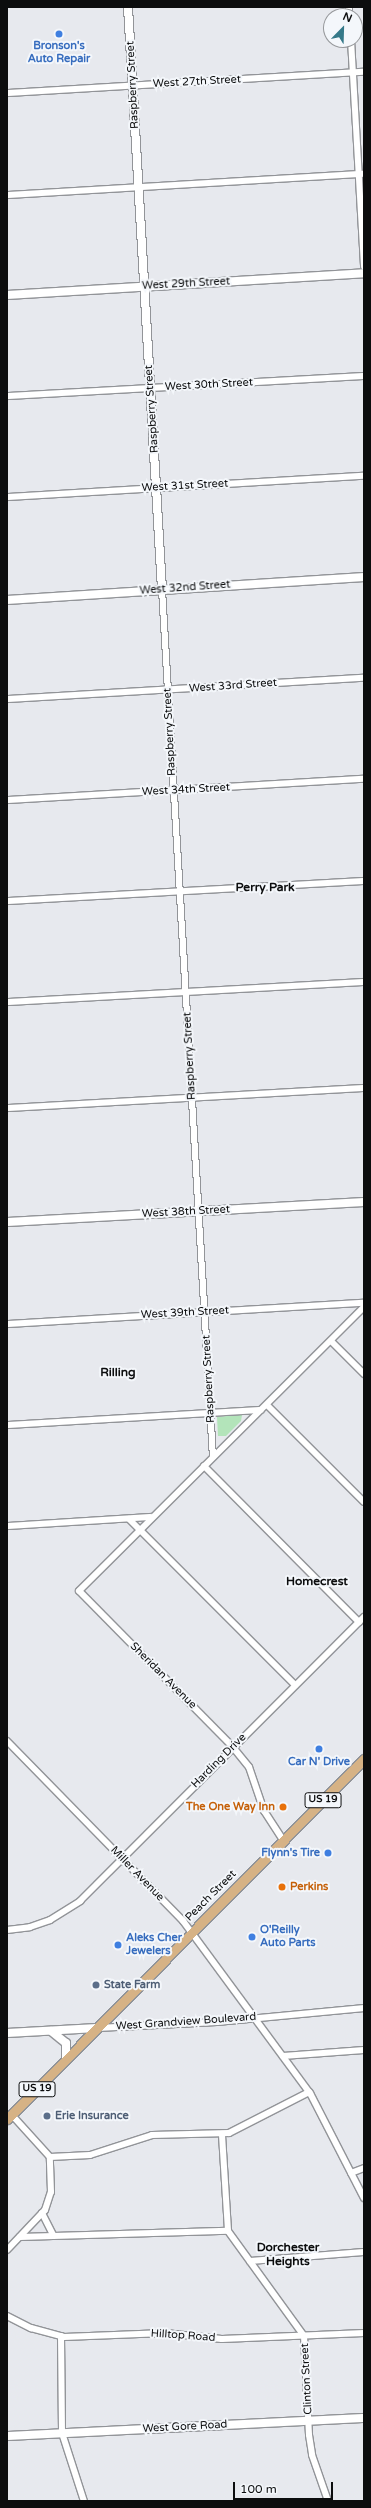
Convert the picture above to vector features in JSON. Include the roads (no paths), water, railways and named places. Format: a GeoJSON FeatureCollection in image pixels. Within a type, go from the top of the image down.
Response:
{"type":"FeatureCollection","features":[{"type":"Feature","properties":{"kind":"main road","name":"Peach Street"},"geometry":{"type":"LineString","coordinates":[[9,2117],[364,1759]]}},
{"type":"Feature","properties":{"kind":"street","name":"Raspberry Street"},"geometry":{"type":"LineString","coordinates":[[128,7],[192,1098],[206,1312],[213,1457]]}},
{"type":"Feature","properties":{"kind":"street"},"geometry":{"type":"LineString","coordinates":[[352,48],[361,175],[364,267]]}},
{"type":"Feature","properties":{"kind":"street","name":"West 27th Street"},"geometry":{"type":"LineString","coordinates":[[7,93],[364,72]]}},
{"type":"Feature","properties":{"kind":"street"},"geometry":{"type":"LineString","coordinates":[[7,195],[361,175]]}},
{"type":"Feature","properties":{"kind":"street","name":"West 29th Street"},"geometry":{"type":"LineString","coordinates":[[7,295],[364,273]]}},
{"type":"Feature","properties":{"kind":"street","name":"West 30th Street"},"geometry":{"type":"LineString","coordinates":[[7,396],[364,376]]}},
{"type":"Feature","properties":{"kind":"street","name":"West 31st Street"},"geometry":{"type":"LineString","coordinates":[[7,497],[364,476]]}},
{"type":"Feature","properties":{"kind":"street","name":"West 32nd Street"},"geometry":{"type":"LineString","coordinates":[[7,600],[364,577]]}},
{"type":"Feature","properties":{"kind":"street","name":"West 33rd Street"},"geometry":{"type":"LineString","coordinates":[[7,699],[364,678]]}},
{"type":"Feature","properties":{"kind":"street","name":"West 34th Street"},"geometry":{"type":"LineString","coordinates":[[7,800],[364,779]]}},
{"type":"Feature","properties":{"kind":"street"},"geometry":{"type":"LineString","coordinates":[[7,901],[364,881]]}},
{"type":"Feature","properties":{"kind":"street"},"geometry":{"type":"LineString","coordinates":[[7,1002],[364,982]]}},
{"type":"Feature","properties":{"kind":"street"},"geometry":{"type":"LineString","coordinates":[[7,1108],[364,1088]]}},
{"type":"Feature","properties":{"kind":"street","name":"West 38th Street"},"geometry":{"type":"LineString","coordinates":[[7,1222],[364,1202]]}},
{"type":"Feature","properties":{"kind":"street","name":"West 39th Street"},"geometry":{"type":"LineString","coordinates":[[7,1324],[364,1303]]}},
{"type":"Feature","properties":{"kind":"street"},"geometry":{"type":"LineString","coordinates":[[140,1529],[267,1405],[364,1307]]}},
{"type":"Feature","properties":{"kind":"street"},"geometry":{"type":"LineString","coordinates":[[331,1341],[364,1374]]}},
{"type":"Feature","properties":{"kind":"street"},"geometry":{"type":"LineString","coordinates":[[267,1405],[364,1502]]}},
{"type":"Feature","properties":{"kind":"street"},"geometry":{"type":"LineString","coordinates":[[7,1424],[261,1410]]}},
{"type":"Feature","properties":{"kind":"street"},"geometry":{"type":"LineString","coordinates":[[204,1466],[359,1622]]}},
{"type":"Feature","properties":{"kind":"street"},"geometry":{"type":"LineString","coordinates":[[7,1526],[151,1517]]}},
{"type":"Feature","properties":{"kind":"street"},"geometry":{"type":"LineString","coordinates":[[129,1519],[295,1684]]}},
{"type":"Feature","properties":{"kind":"street","name":"Sheridan Avenue"},"geometry":{"type":"LineString","coordinates":[[140,1529],[79,1591],[233,1747],[249,1767],[267,1817],[283,1840]]}},
{"type":"Feature","properties":{"kind":"street","name":"Harding Drive"},"geometry":{"type":"LineString","coordinates":[[7,1930],[30,1927],[65,1912],[122,1859],[295,1684],[364,1617]]}},
{"type":"Feature","properties":{"kind":"street","name":"Miller Avenue"},"geometry":{"type":"LineString","coordinates":[[7,1741],[183,1921],[190,1934],[309,2092],[364,2198]]}},
{"type":"Feature","properties":{"kind":"street","name":"West Grandview Boulevard"},"geometry":{"type":"LineString","coordinates":[[7,2033],[97,2028],[364,2008]]}},
{"type":"Feature","properties":{"kind":"street"},"geometry":{"type":"LineString","coordinates":[[50,2031],[60,2036],[66,2043],[66,2059]]}},
{"type":"Feature","properties":{"kind":"street"},"geometry":{"type":"LineString","coordinates":[[283,2056],[364,2050]]}},
{"type":"Feature","properties":{"kind":"street"},"geometry":{"type":"LineString","coordinates":[[50,2157],[90,2155],[152,2135],[222,2134],[309,2092]]}},
{"type":"Feature","properties":{"kind":"street"},"geometry":{"type":"LineString","coordinates":[[7,2250],[42,2213],[51,2192],[50,2157],[9,2117]]}},
{"type":"Feature","properties":{"kind":"street"},"geometry":{"type":"LineString","coordinates":[[20,2237],[228,2231],[222,2134]]}},
{"type":"Feature","properties":{"kind":"street"},"geometry":{"type":"LineString","coordinates":[[352,2173],[364,2168]]}},
{"type":"Feature","properties":{"kind":"street"},"geometry":{"type":"LineString","coordinates":[[42,2213],[53,2235]]}},
{"type":"Feature","properties":{"kind":"street","name":"Clinton Street"},"geometry":{"type":"LineString","coordinates":[[228,2231],[304,2336],[312,2455],[328,2501]]}},
{"type":"Feature","properties":{"kind":"street"},"geometry":{"type":"LineString","coordinates":[[250,2261],[364,2252]]}},
{"type":"Feature","properties":{"kind":"street","name":"Hilltop Road"},"geometry":{"type":"LineString","coordinates":[[7,2316],[31,2328],[61,2336],[166,2334],[222,2339],[364,2333]]}},
{"type":"Feature","properties":{"kind":"street"},"geometry":{"type":"LineString","coordinates":[[61,2336],[62,2433],[84,2501]]}},
{"type":"Feature","properties":{"kind":"street","name":"West Gore Road"},"geometry":{"type":"LineString","coordinates":[[7,2436],[364,2418]]}},
{"type":"Feature","properties":{"kind":"place","name":"Bronson's Auto Repair"},"geometry":{"type":"Point","coordinates":[59,34]}},
{"type":"Feature","properties":{"kind":"place","name":"Car N' Drive"},"geometry":{"type":"Point","coordinates":[319,1749]}},
{"type":"Feature","properties":{"kind":"place","name":"The One Way Inn"},"geometry":{"type":"Point","coordinates":[283,1807]}},
{"type":"Feature","properties":{"kind":"place","name":"Flynn's Tire"},"geometry":{"type":"Point","coordinates":[328,1853]}},
{"type":"Feature","properties":{"kind":"place","name":"Perkins"},"geometry":{"type":"Point","coordinates":[282,1887]}},
{"type":"Feature","properties":{"kind":"place","name":"O'Reilly Auto Parts"},"geometry":{"type":"Point","coordinates":[252,1937]}},
{"type":"Feature","properties":{"kind":"place","name":"Aleks Cher Jewelers"},"geometry":{"type":"Point","coordinates":[118,1945]}},
{"type":"Feature","properties":{"kind":"place","name":"State Farm"},"geometry":{"type":"Point","coordinates":[96,1985]}},
{"type":"Feature","properties":{"kind":"place","name":"Erie Insurance"},"geometry":{"type":"Point","coordinates":[47,2116]}},
{"type":"Feature","properties":{"kind":"district","name":"Perry Park"},"geometry":{"type":"Point","coordinates":[265,888]}},
{"type":"Feature","properties":{"kind":"district","name":"Rilling"},"geometry":{"type":"Point","coordinates":[118,1373]}},
{"type":"Feature","properties":{"kind":"district","name":"Homecrest"},"geometry":{"type":"Point","coordinates":[317,1582]}},
{"type":"Feature","properties":{"kind":"district","name":"Dorchester Heights"},"geometry":{"type":"Point","coordinates":[288,2255]}}]}
